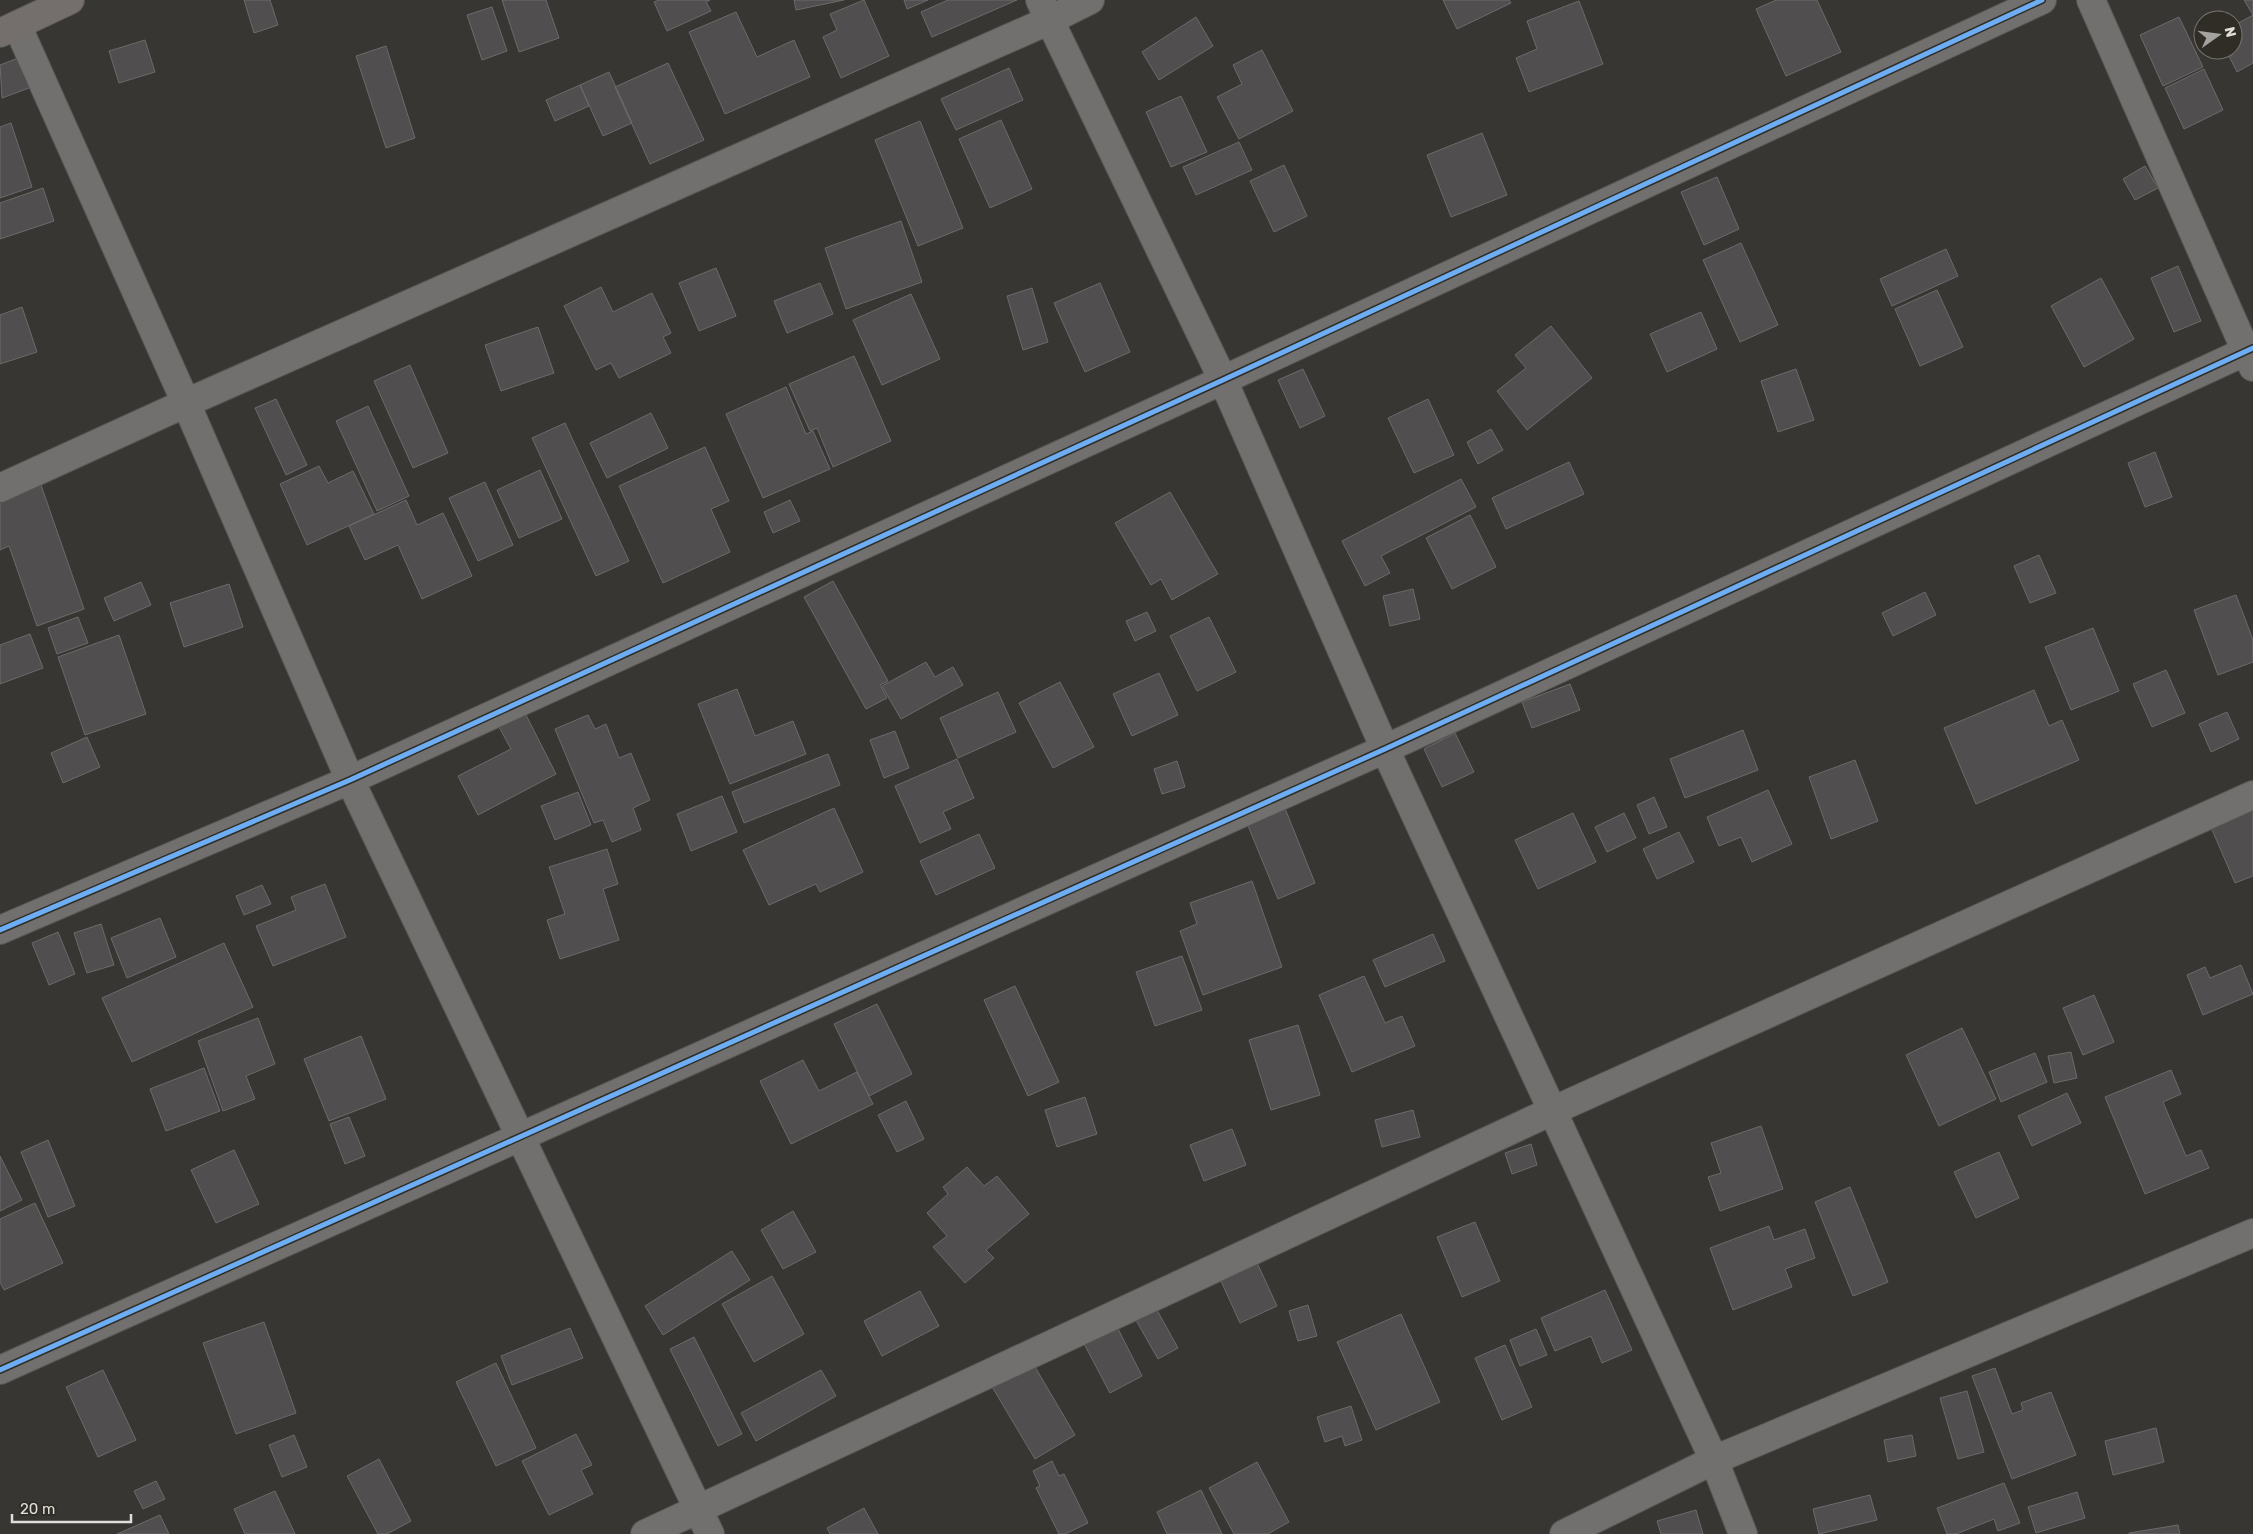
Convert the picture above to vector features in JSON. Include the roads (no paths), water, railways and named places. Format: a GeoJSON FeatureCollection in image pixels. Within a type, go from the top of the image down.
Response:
{"type":"FeatureCollection","features":[{"type":"Feature","properties":{"kind":"street"},"geometry":{"type":"LineString","coordinates":[[68,0],[8,29],[186,403],[350,780],[705,1522]]}},
{"type":"Feature","properties":{"kind":"street"},"geometry":{"type":"LineString","coordinates":[[0,488],[1045,10],[1090,0]]}},
{"type":"Feature","properties":{"kind":"street"},"geometry":{"type":"LineString","coordinates":[[0,930],[350,780],[1223,380],[2042,0]]}},
{"type":"Feature","properties":{"kind":"street"},"geometry":{"type":"LineString","coordinates":[[0,1370],[520,1135],[1385,749],[2251,356],[2091,0]]}},
{"type":"Feature","properties":{"kind":"street"},"geometry":{"type":"LineString","coordinates":[[1045,10],[1223,380],[1385,749],[1714,1460],[1743,1534]]}},
{"type":"Feature","properties":{"kind":"street"},"geometry":{"type":"LineString","coordinates":[[645,1534],[705,1522],[1552,1111],[2253,795]]}},
{"type":"Feature","properties":{"kind":"street"},"geometry":{"type":"LineString","coordinates":[[1564,1534],[1714,1460],[2253,1234]]}}]}
